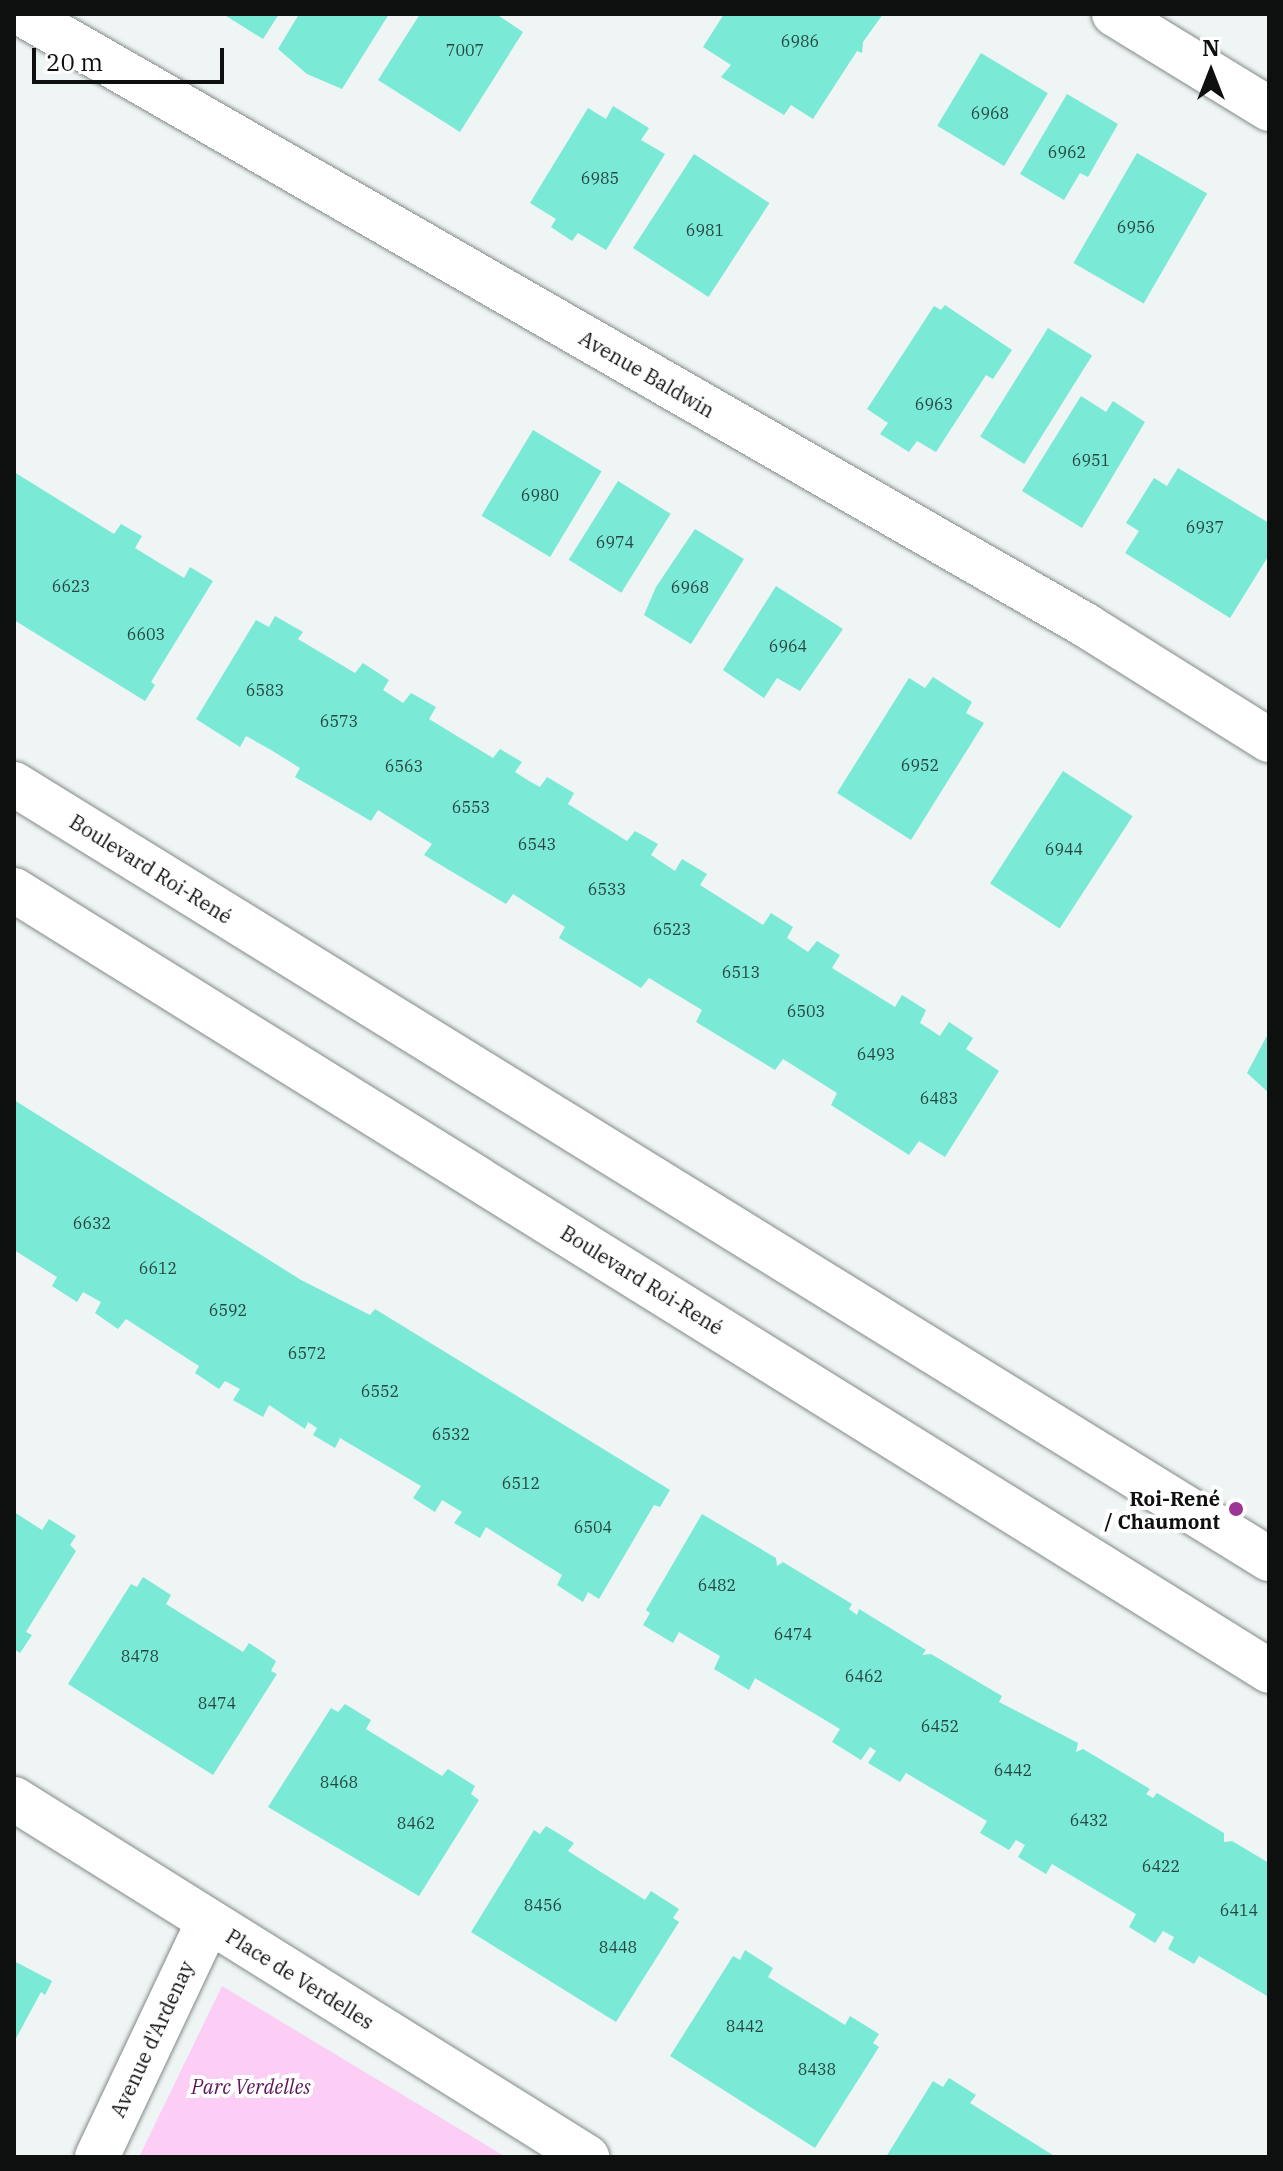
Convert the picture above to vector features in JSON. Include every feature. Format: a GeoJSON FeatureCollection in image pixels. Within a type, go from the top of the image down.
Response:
{"type":"FeatureCollection","features":[{"type":"Feature","properties":{"kind":"street","name":"Avenue Baldwin"},"geometry":{"type":"LineString","coordinates":[[22,14],[1087,626],[1269,740]]}},
{"type":"Feature","properties":{"kind":"street"},"geometry":{"type":"LineString","coordinates":[[1114,14],[1269,109]]}},
{"type":"Feature","properties":{"kind":"street","name":"Boulevard Roi-René"},"geometry":{"type":"LineString","coordinates":[[14,784],[1269,1559]]}},
{"type":"Feature","properties":{"kind":"street","name":"Boulevard Roi-René"},"geometry":{"type":"LineString","coordinates":[[14,890],[1269,1669]]}},
{"type":"Feature","properties":{"kind":"street","name":"Place de Verdelles"},"geometry":{"type":"LineString","coordinates":[[14,1799],[587,2157]]}},
{"type":"Feature","properties":{"kind":"street","name":"Avenue d'Ardenay"},"geometry":{"type":"LineString","coordinates":[[97,2157],[208,1922]]}},
{"type":"Feature","properties":{"kind":"green space","name":"Parc Verdelles"},"geometry":{"type":"Polygon","coordinates":[[[222,1986],[506,2157],[139,2157],[222,1986]]]}},
{"type":"Feature","properties":{"kind":"building"},"geometry":{"type":"Polygon","coordinates":[[[223,14],[279,14],[263,39],[223,14]]]}},
{"type":"Feature","properties":{"kind":"building"},"geometry":{"type":"Polygon","coordinates":[[[299,14],[389,14],[342,89],[307,74],[278,49],[299,14]]]}},
{"type":"Feature","properties":{"kind":"building"},"geometry":{"type":"Polygon","coordinates":[[[420,14],[496,14],[523,32],[460,132],[378,80],[420,14]]]}},
{"type":"Feature","properties":{"kind":"building"},"geometry":{"type":"Polygon","coordinates":[[[724,14],[883,14],[863,42],[862,53],[857,51],[813,119],[791,105],[784,115],[721,77],[731,65],[703,47],[724,14]]]}},
{"type":"Feature","properties":{"kind":"building"},"geometry":{"type":"Polygon","coordinates":[[[981,53],[1048,93],[1004,166],[937,126],[981,53]]]}},
{"type":"Feature","properties":{"kind":"building"},"geometry":{"type":"Polygon","coordinates":[[[1067,94],[1118,124],[1088,177],[1080,173],[1064,200],[1020,174],[1067,94]]]}},
{"type":"Feature","properties":{"kind":"building"},"geometry":{"type":"Polygon","coordinates":[[[613,106],[649,128],[641,140],[665,154],[606,250],[578,233],[572,241],[551,227],[556,219],[530,203],[588,108],[606,119],[613,106]]]}},
{"type":"Feature","properties":{"kind":"building"},"geometry":{"type":"Polygon","coordinates":[[[1137,153],[1207,194],[1144,303],[1074,263],[1137,153]]]}},
{"type":"Feature","properties":{"kind":"building"},"geometry":{"type":"Polygon","coordinates":[[[694,154],[769,203],[708,297],[633,248],[694,154]]]}},
{"type":"Feature","properties":{"kind":"building"},"geometry":{"type":"Polygon","coordinates":[[[945,305],[1012,350],[993,379],[986,375],[936,452],[917,441],[909,452],[880,434],[888,423],[867,409],[934,306],[941,310],[945,305]]]}},
{"type":"Feature","properties":{"kind":"building"},"geometry":{"type":"Polygon","coordinates":[[[1048,328],[1092,356],[1024,464],[980,437],[1048,328]]]}},
{"type":"Feature","properties":{"kind":"building"},"geometry":{"type":"Polygon","coordinates":[[[1081,396],[1106,412],[1113,401],[1145,422],[1082,528],[1022,491],[1081,396]]]}},
{"type":"Feature","properties":{"kind":"building"},"geometry":{"type":"Polygon","coordinates":[[[533,430],[602,471],[550,557],[481,516],[533,430]]]}},
{"type":"Feature","properties":{"kind":"building"},"geometry":{"type":"Polygon","coordinates":[[[1178,468],[1269,523],[1269,555],[1230,618],[1125,553],[1139,531],[1126,523],[1154,478],[1167,486],[1178,468]]]}},
{"type":"Feature","properties":{"kind":"building"},"geometry":{"type":"Polygon","coordinates":[[[14,472],[114,534],[121,524],[142,536],[135,548],[184,578],[190,567],[213,581],[151,682],[155,685],[145,701],[14,620],[14,472]]]}},
{"type":"Feature","properties":{"kind":"building"},"geometry":{"type":"Polygon","coordinates":[[[618,481],[671,514],[621,593],[569,560],[618,481]]]}},
{"type":"Feature","properties":{"kind":"building"},"geometry":{"type":"Polygon","coordinates":[[[695,529],[744,559],[691,644],[644,615],[656,587],[695,529]]]}},
{"type":"Feature","properties":{"kind":"building"},"geometry":{"type":"Polygon","coordinates":[[[776,586],[843,629],[800,691],[777,678],[764,698],[723,670],[776,586]]]}},
{"type":"Feature","properties":{"kind":"building"},"geometry":{"type":"Polygon","coordinates":[[[275,616],[303,632],[298,639],[355,673],[363,663],[389,680],[383,690],[403,703],[411,693],[436,707],[429,719],[493,758],[500,749],[522,762],[515,772],[529,781],[540,787],[547,777],[574,793],[568,804],[627,841],[635,831],[658,844],[651,855],[675,871],[682,859],[707,874],[700,885],[763,925],[771,913],[793,927],[787,938],[808,952],[817,941],[840,955],[832,968],[895,1007],[902,995],[926,1010],[920,1023],[940,1036],[949,1022],[973,1038],[966,1049],[999,1071],[945,1157],[919,1141],[909,1155],[831,1105],[837,1093],[783,1059],[775,1070],[696,1022],[702,1010],[649,978],[641,988],[559,938],[565,927],[513,894],[506,904],[424,855],[432,844],[378,810],[371,821],[295,777],[300,768],[271,750],[246,736],[240,747],[196,719],[256,620],[269,627],[275,616]]]}},
{"type":"Feature","properties":{"kind":"building"},"geometry":{"type":"Polygon","coordinates":[[[933,677],[972,702],[966,713],[984,723],[911,840],[837,793],[909,678],[925,688],[933,677]]]}},
{"type":"Feature","properties":{"kind":"building"},"geometry":{"type":"Polygon","coordinates":[[[1063,771],[1133,816],[1060,929],[990,883],[1063,771]]]}},
{"type":"Feature","properties":{"kind":"building"},"geometry":{"type":"Polygon","coordinates":[[[1269,1032],[1269,1093],[1247,1073],[1269,1032]]]}},
{"type":"Feature","properties":{"kind":"building"},"geometry":{"type":"Polygon","coordinates":[[[14,1100],[301,1280],[370,1315],[375,1309],[670,1490],[660,1507],[654,1505],[599,1599],[588,1592],[583,1602],[557,1585],[562,1575],[486,1527],[480,1538],[454,1523],[462,1512],[442,1500],[435,1512],[413,1498],[421,1486],[340,1438],[335,1448],[313,1435],[317,1428],[308,1422],[305,1429],[269,1405],[263,1417],[233,1400],[240,1389],[225,1381],[219,1389],[195,1373],[199,1366],[126,1319],[118,1329],[95,1313],[101,1302],[83,1292],[77,1302],[52,1286],[57,1277],[14,1250],[14,1100]]]}},
{"type":"Feature","properties":{"kind":"building"},"geometry":{"type":"Polygon","coordinates":[[[14,1512],[42,1530],[49,1519],[76,1536],[70,1545],[76,1551],[26,1632],[32,1635],[20,1653],[14,1649],[14,1512]]]}},
{"type":"Feature","properties":{"kind":"building"},"geometry":{"type":"Polygon","coordinates":[[[702,1514],[776,1558],[777,1566],[783,1562],[852,1604],[849,1609],[857,1615],[859,1609],[926,1650],[922,1655],[931,1654],[1002,1696],[999,1702],[1078,1743],[1076,1752],[1083,1749],[1150,1789],[1146,1794],[1153,1798],[1157,1793],[1224,1833],[1224,1842],[1232,1841],[1269,1863],[1269,1997],[1199,1956],[1194,1964],[1168,1949],[1174,1937],[1163,1931],[1155,1943],[1129,1927],[1136,1914],[1052,1864],[1046,1874],[1018,1857],[1025,1845],[1016,1840],[1009,1850],[980,1833],[987,1821],[906,1773],[900,1782],[868,1763],[876,1751],[870,1747],[861,1760],[832,1742],[840,1729],[755,1678],[749,1690],[714,1669],[720,1656],[679,1632],[673,1643],[643,1625],[650,1613],[646,1610],[702,1514]]]}},
{"type":"Feature","properties":{"kind":"building"},"geometry":{"type":"Polygon","coordinates":[[[143,1577],[171,1595],[166,1604],[243,1652],[249,1643],[276,1661],[271,1671],[277,1674],[213,1775],[68,1684],[131,1584],[137,1587],[143,1577]]]}},
{"type":"Feature","properties":{"kind":"building"},"geometry":{"type":"Polygon","coordinates":[[[345,1704],[371,1720],[366,1729],[442,1776],[448,1769],[475,1786],[471,1794],[479,1800],[419,1896],[268,1807],[331,1708],[338,1712],[345,1704]]]}},
{"type":"Feature","properties":{"kind":"building"},"geometry":{"type":"Polygon","coordinates":[[[546,1826],[574,1843],[568,1851],[645,1900],[651,1891],[679,1909],[673,1918],[679,1922],[616,2022],[471,1932],[534,1830],[540,1834],[546,1826]]]}},
{"type":"Feature","properties":{"kind":"building"},"geometry":{"type":"Polygon","coordinates":[[[745,1950],[773,1968],[768,1977],[845,2025],[850,2016],[879,2034],[873,2043],[879,2047],[815,2148],[670,2056],[733,1956],[740,1960],[745,1950]]]}},
{"type":"Feature","properties":{"kind":"building"},"geometry":{"type":"Polygon","coordinates":[[[14,1961],[52,1981],[45,1995],[41,1992],[14,2042],[14,1961]]]}},
{"type":"Feature","properties":{"kind":"building"},"geometry":{"type":"Polygon","coordinates":[[[949,2078],[976,2095],[970,2103],[1056,2157],[886,2157],[933,2081],[943,2087],[949,2078]]]}},
{"type":"Feature","properties":{"kind":"place","name":"Roi-René / Chaumont"},"geometry":{"type":"Point","coordinates":[1236,1509]}}]}
